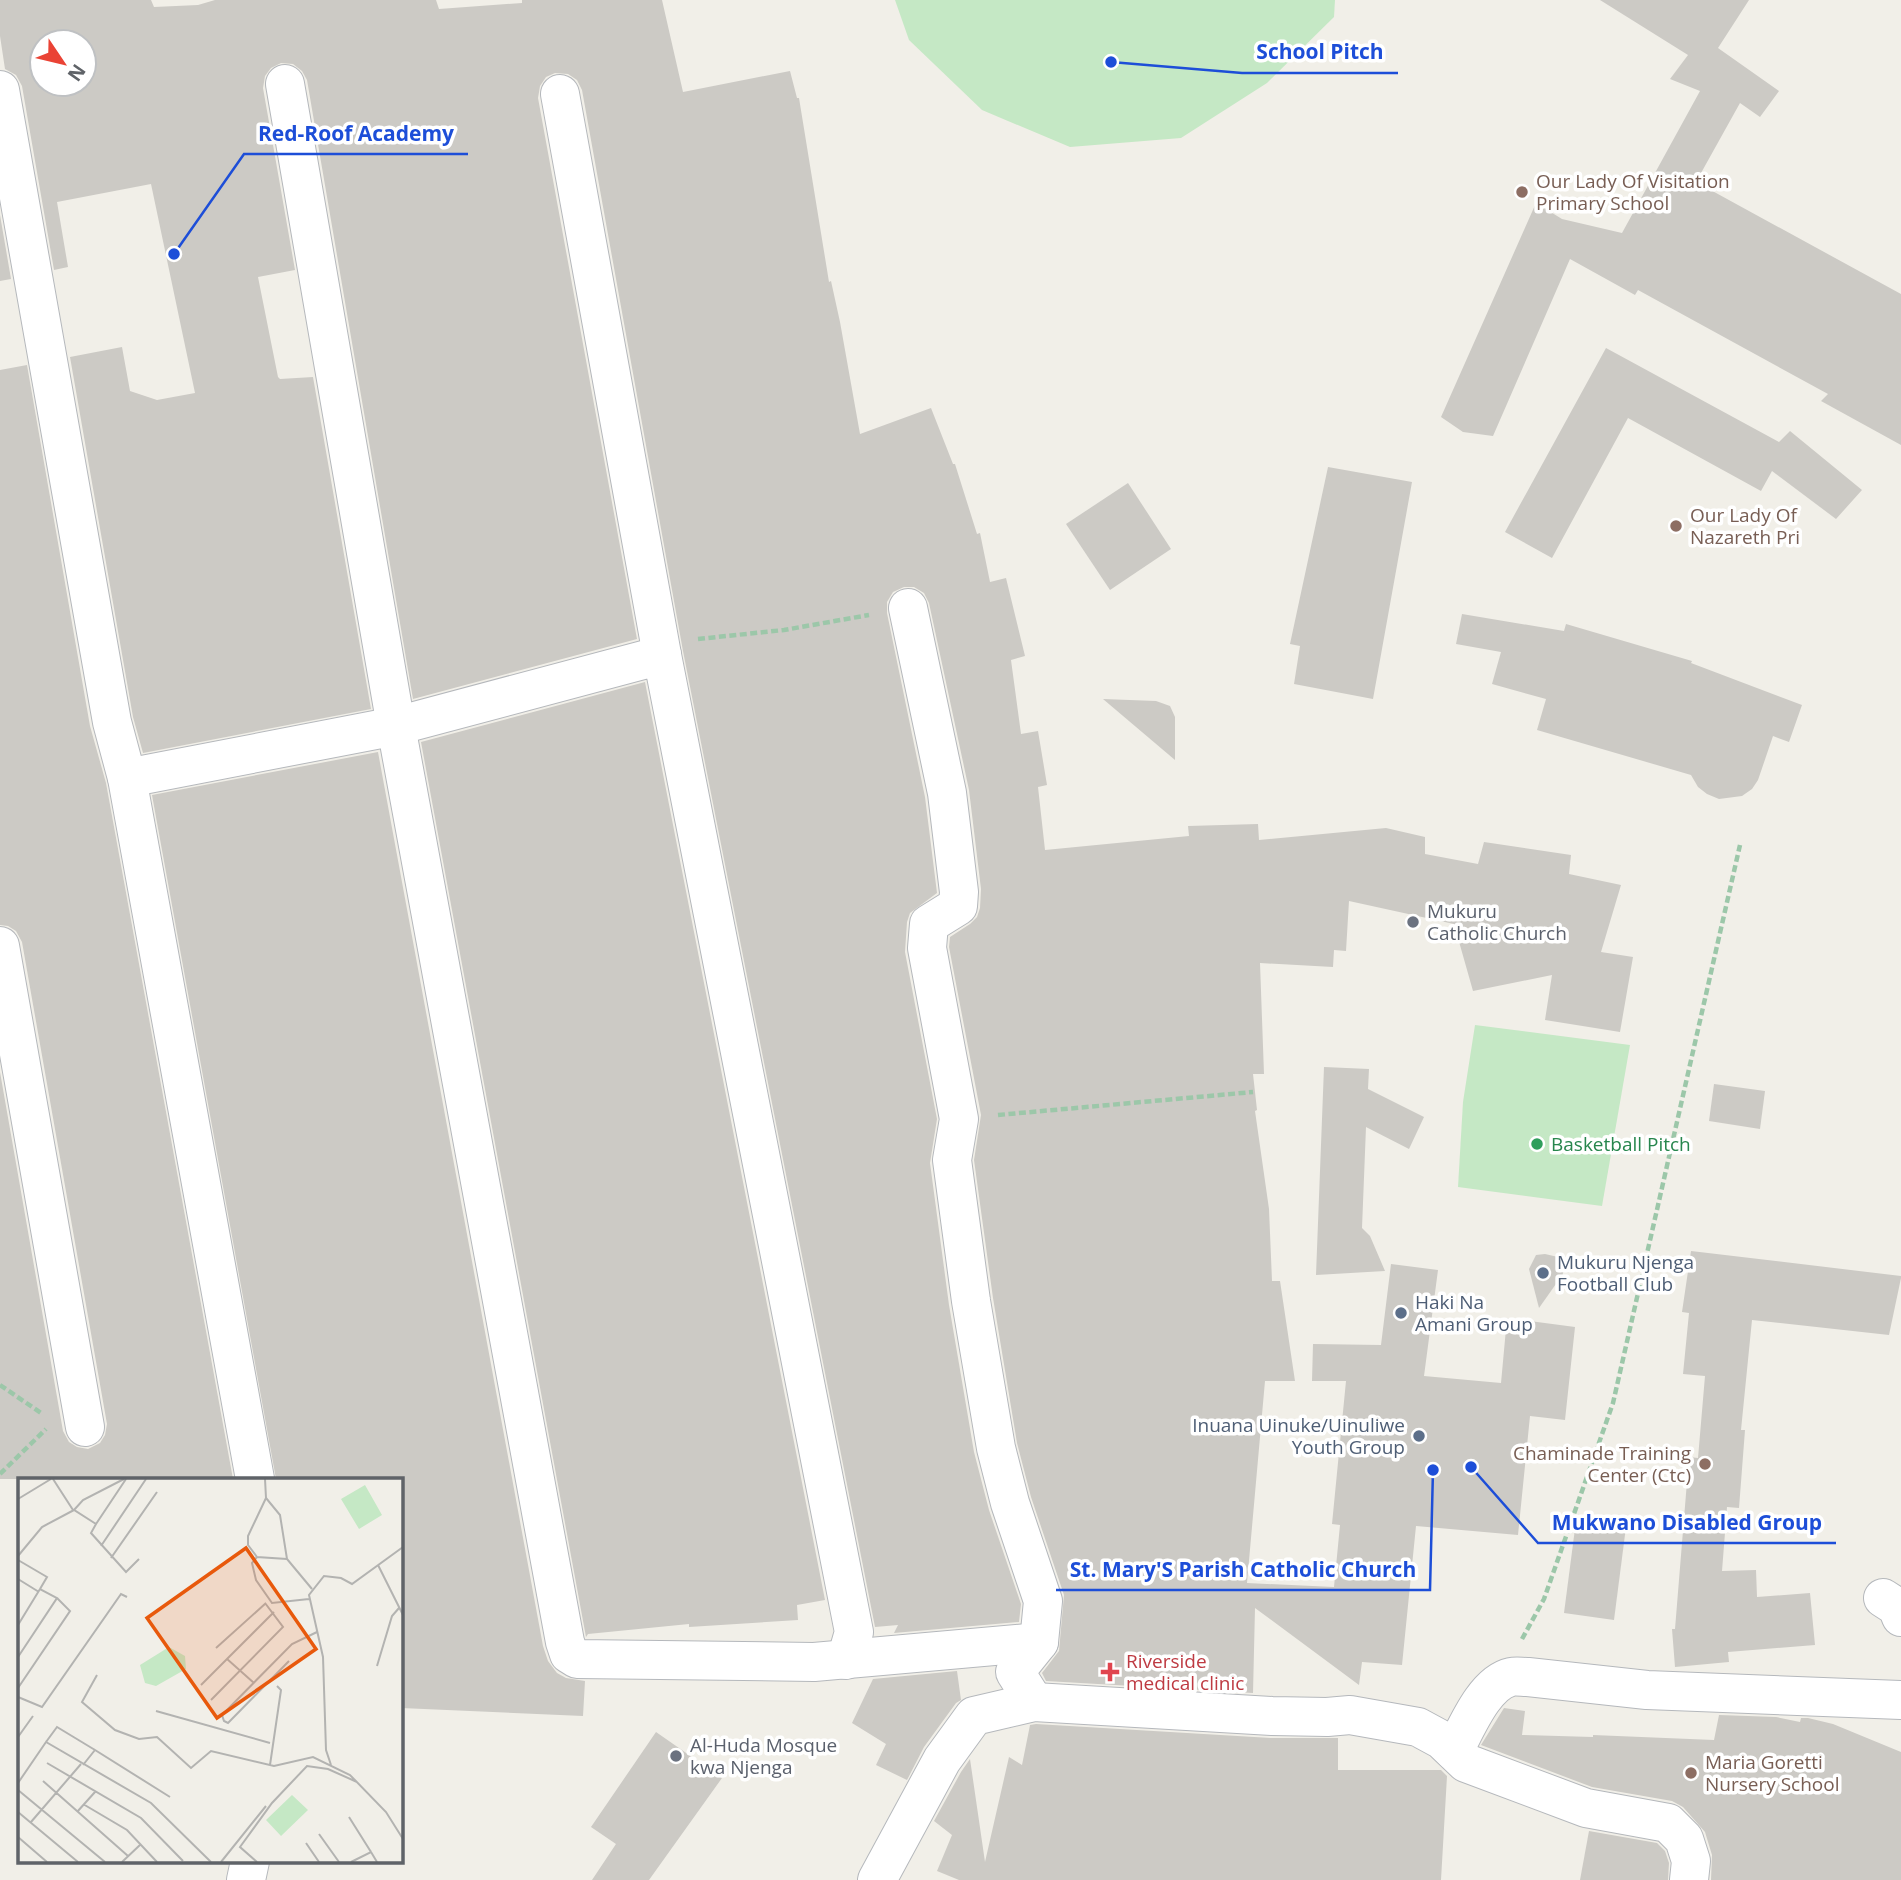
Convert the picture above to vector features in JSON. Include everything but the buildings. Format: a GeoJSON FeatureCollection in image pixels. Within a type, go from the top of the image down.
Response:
{"type":"FeatureCollection","features":[{"type":"Feature","properties":{"kind":"street"},"geometry":{"type":"LineString","coordinates":[[285,84],[396,726],[562,1628],[569,1654],[577,1659],[814,1662],[1039,1642]]}},
{"type":"Feature","properties":{"kind":"street"},"geometry":{"type":"LineString","coordinates":[[0,90],[112,722],[127,778],[255,1478]]}},
{"type":"Feature","properties":{"kind":"street"},"geometry":{"type":"LineString","coordinates":[[560,94],[678,647],[854,1632],[846,1660]]}},
{"type":"Feature","properties":{"kind":"street"},"geometry":{"type":"LineString","coordinates":[[908,608],[947,793],[959,892],[958,906],[929,924],[927,948],[959,1119],[953,1160],[971,1301],[996,1448],[1010,1503],[1043,1601],[1039,1642],[1015,1672],[1034,1702]]}},
{"type":"Feature","properties":{"kind":"street"},"geometry":{"type":"LineString","coordinates":[[127,778],[396,726],[678,647]]}},
{"type":"Feature","properties":{"kind":"street"},"geometry":{"type":"LineString","coordinates":[[0,946],[70,1428]]}},
{"type":"Feature","properties":{"kind":"street"},"geometry":{"type":"LineString","coordinates":[[1454,1751],[1474,1711],[1497,1684],[1509,1678],[1528,1677],[1647,1690],[1901,1700]]}},
{"type":"Feature","properties":{"kind":"street"},"geometry":{"type":"LineString","coordinates":[[877,1880],[942,1759],[974,1716],[1034,1702],[1272,1716],[1350,1715],[1418,1727],[1432,1733],[1466,1763],[1586,1808],[1668,1823],[1684,1839],[1691,1861],[1689,1880]]}},
{"type":"Feature","properties":{"kind":"street"},"geometry":{"type":"LineString","coordinates":[[246,1880],[250,1862]]}},
{"type":"Feature","properties":{"kind":"path"},"geometry":{"type":"LineString","coordinates":[[678,647],[908,608]]}},
{"type":"Feature","properties":{"kind":"path"},"geometry":{"type":"LineString","coordinates":[[1518,1647],[1544,1598],[1613,1403],[1740,845]]}},
{"type":"Feature","properties":{"kind":"path"},"geometry":{"type":"LineString","coordinates":[[959,1119],[1252,1092]]}},
{"type":"Feature","properties":{"kind":"path"},"geometry":{"type":"LineString","coordinates":[[0,1385],[46,1415]]}},
{"type":"Feature","properties":{"kind":"path"},"geometry":{"type":"LineString","coordinates":[[0,1474],[45,1429],[70,1428]]}},
{"type":"Feature","properties":{"kind":"green space"},"geometry":{"type":"Polygon","coordinates":[[[895,0],[1335,0],[1334,17],[1267,83],[1181,138],[1070,147],[982,110],[909,40],[895,0]]]}},
{"type":"Feature","properties":{"kind":"green space","name":"Basketball Pitch"},"geometry":{"type":"Polygon","coordinates":[[[1475,1025],[1630,1045],[1602,1206],[1458,1187],[1463,1102],[1475,1025]]]}},
{"type":"Feature","properties":{"kind":"place","name":"School Pitch"},"geometry":{"type":"Point","coordinates":[1111,62]}},
{"type":"Feature","properties":{"kind":"place","name":"Our Lady Of Visitation Primary School"},"geometry":{"type":"Point","coordinates":[1522,192]}},
{"type":"Feature","properties":{"kind":"place","name":"Red-Roof Academy"},"geometry":{"type":"Point","coordinates":[174,254]}},
{"type":"Feature","properties":{"kind":"place","name":"Our Lady Of Nazareth Pri"},"geometry":{"type":"Point","coordinates":[1676,526]}},
{"type":"Feature","properties":{"kind":"place","name":"Mukuru Catholic Church"},"geometry":{"type":"Point","coordinates":[1413,922]}},
{"type":"Feature","properties":{"kind":"place","name":"Basketball Pitch"},"geometry":{"type":"Point","coordinates":[1537,1144]}},
{"type":"Feature","properties":{"kind":"place","name":"Mukuru Njenga Football Club"},"geometry":{"type":"Point","coordinates":[1543,1273]}},
{"type":"Feature","properties":{"kind":"place","name":"Haki Na Amani Group"},"geometry":{"type":"Point","coordinates":[1401,1313]}},
{"type":"Feature","properties":{"kind":"place","name":"Inuana Uinuke/Uinuliwe Youth Group"},"geometry":{"type":"Point","coordinates":[1419,1436]}},
{"type":"Feature","properties":{"kind":"place","name":"Chaminade Training Center (Ctc)"},"geometry":{"type":"Point","coordinates":[1705,1464]}},
{"type":"Feature","properties":{"kind":"place","name":"Mukwano Disabled Group"},"geometry":{"type":"Point","coordinates":[1471,1467]}},
{"type":"Feature","properties":{"kind":"place","name":"St. Mary'S Parish Catholic Church"},"geometry":{"type":"Point","coordinates":[1433,1470]}},
{"type":"Feature","properties":{"kind":"place","name":"Riverside medical clinic"},"geometry":{"type":"Point","coordinates":[1110,1672]}},
{"type":"Feature","properties":{"kind":"place","name":"Al-Huda Mosque kwa Njenga"},"geometry":{"type":"Point","coordinates":[676,1756]}},
{"type":"Feature","properties":{"kind":"place","name":"Maria Goretti Nursery School"},"geometry":{"type":"Point","coordinates":[1691,1773]}}]}
